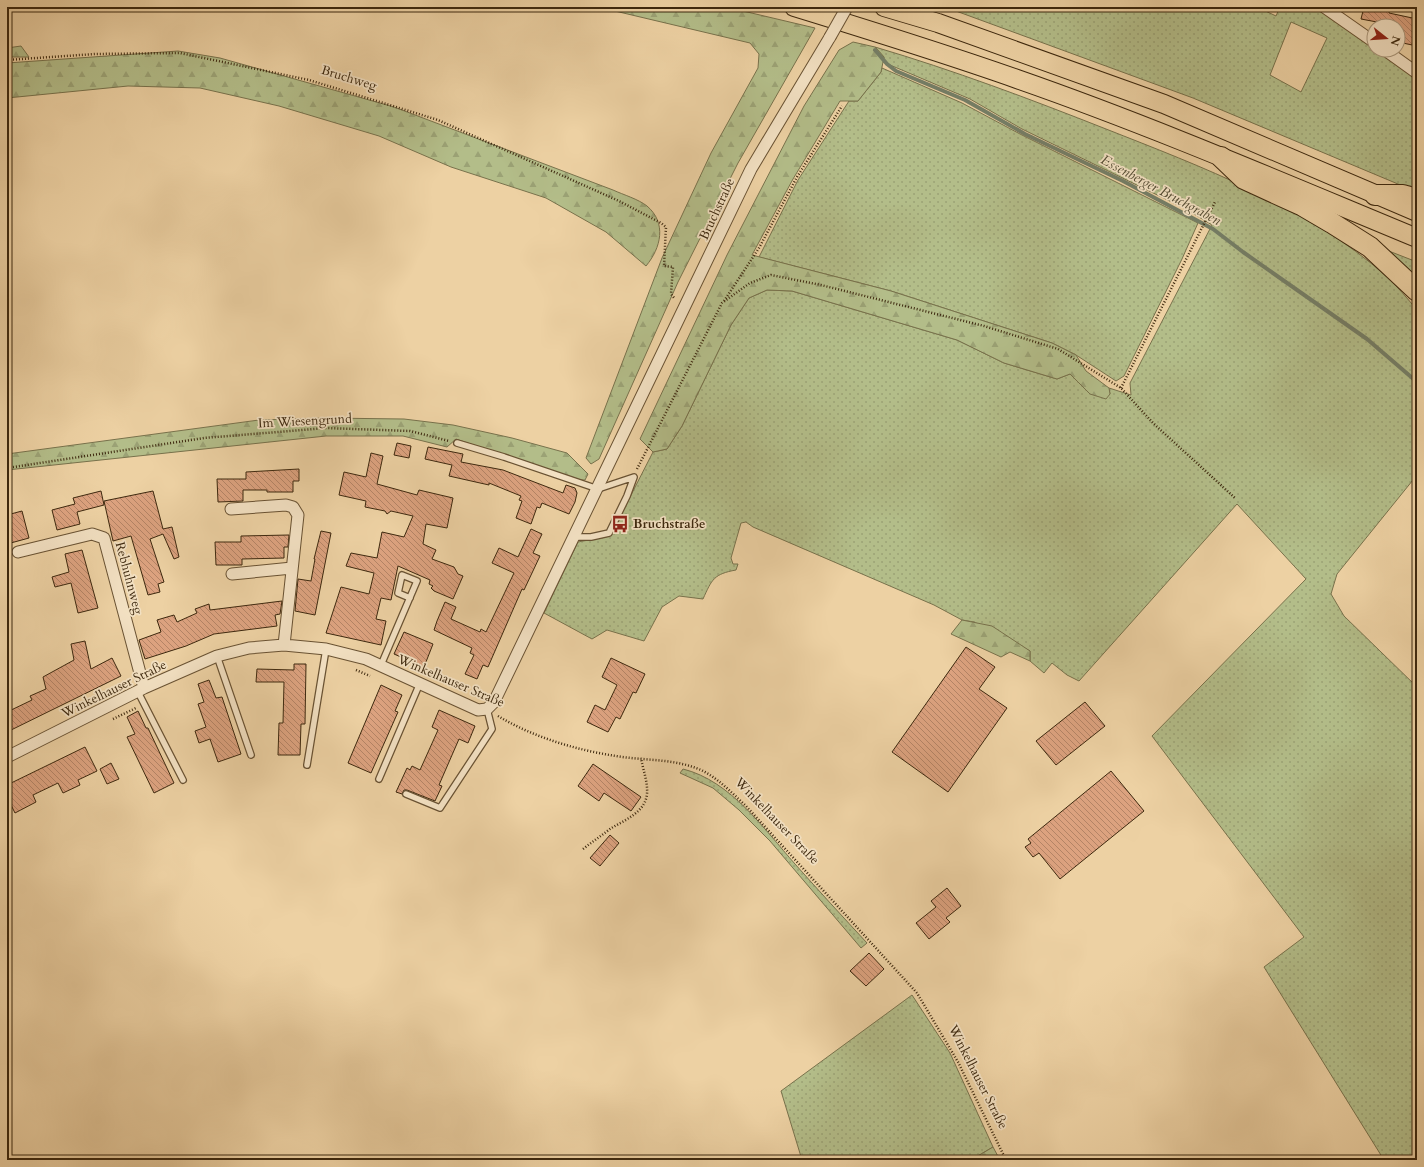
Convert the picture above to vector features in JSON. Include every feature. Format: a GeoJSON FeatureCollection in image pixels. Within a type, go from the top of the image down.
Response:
{"type":"FeatureCollection","features":[{"type":"Feature","properties":{"kind":"highway"},"geometry":{"type":"LineString","coordinates":[[794,7],[874,31],[1017,79],[1221,157],[1417,238]]}},
{"type":"Feature","properties":{"kind":"highway"},"geometry":{"type":"LineString","coordinates":[[884,7],[938,23],[1164,104],[1417,212]]}},
{"type":"Feature","properties":{"kind":"highway"},"geometry":{"type":"LineString","coordinates":[[1221,157],[1244,178],[1303,206],[1370,247],[1417,291]]}},
{"type":"Feature","properties":{"kind":"highway"},"geometry":{"type":"LineString","coordinates":[[1375,195],[1403,195],[1417,199]]}},
{"type":"Feature","properties":{"kind":"street","name":"Bruchstraße"},"geometry":{"type":"LineString","coordinates":[[487,709],[494,702],[685,310],[751,169],[847,7]]}},
{"type":"Feature","properties":{"kind":"street"},"geometry":{"type":"LineString","coordinates":[[1324,7],[1366,36]]}},
{"type":"Feature","properties":{"kind":"street"},"geometry":{"type":"LineString","coordinates":[[1396,58],[1417,73]]}},
{"type":"Feature","properties":{"kind":"street"},"geometry":{"type":"LineString","coordinates":[[231,509],[286,505],[293,507],[298,515],[284,645]]}},
{"type":"Feature","properties":{"kind":"street","name":"Rebhuhnweg"},"geometry":{"type":"LineString","coordinates":[[18,552],[92,534],[104,538],[141,690]]}},
{"type":"Feature","properties":{"kind":"street"},"geometry":{"type":"LineString","coordinates":[[232,574],[292,568]]}},
{"type":"Feature","properties":{"kind":"street","name":"Winkelhauser Straße"},"geometry":{"type":"LineString","coordinates":[[7,758],[141,690],[217,656],[249,648],[284,645],[326,649],[366,659],[478,710],[487,709]]}},
{"type":"Feature","properties":{"kind":"lane"},"geometry":{"type":"LineString","coordinates":[[457,443],[504,457],[598,489],[634,477]]}},
{"type":"Feature","properties":{"kind":"lane"},"geometry":{"type":"LineString","coordinates":[[574,536],[591,537],[609,533],[627,496],[634,477]]}},
{"type":"Feature","properties":{"kind":"lane"},"geometry":{"type":"LineString","coordinates":[[381,665],[410,598]]}},
{"type":"Feature","properties":{"kind":"lane"},"geometry":{"type":"LineString","coordinates":[[307,765],[326,649]]}},
{"type":"Feature","properties":{"kind":"lane"},"geometry":{"type":"LineString","coordinates":[[217,656],[251,755]]}},
{"type":"Feature","properties":{"kind":"lane"},"geometry":{"type":"LineString","coordinates":[[379,779],[420,683]]}},
{"type":"Feature","properties":{"kind":"lane"},"geometry":{"type":"LineString","coordinates":[[141,690],[144,704],[183,780]]}},
{"type":"Feature","properties":{"kind":"lane"},"geometry":{"type":"LineString","coordinates":[[406,794],[440,808],[492,729],[487,709]]}},
{"type":"Feature","properties":{"kind":"path","name":"Bruchweg"},"geometry":{"type":"LineString","coordinates":[[7,60],[95,54],[180,54],[308,80],[438,120],[620,201],[661,223],[666,227],[664,266],[673,268],[671,294],[685,310]]}},
{"type":"Feature","properties":{"kind":"path"},"geometry":{"type":"LineString","coordinates":[[634,477],[722,303],[759,248],[797,177],[842,106]]}},
{"type":"Feature","properties":{"kind":"path"},"geometry":{"type":"LineString","coordinates":[[1121,388],[1215,202]]}},
{"type":"Feature","properties":{"kind":"path"},"geometry":{"type":"LineString","coordinates":[[722,303],[750,283],[771,275],[821,285],[984,326],[1058,349],[1121,388],[1152,423],[1235,498]]}},
{"type":"Feature","properties":{"kind":"path","name":"Im Wiesengrund"},"geometry":{"type":"LineString","coordinates":[[7,468],[204,438],[326,428],[410,431],[457,443]]}},
{"type":"Feature","properties":{"kind":"path"},"geometry":{"type":"LineString","coordinates":[[349,667],[376,678]]}},
{"type":"Feature","properties":{"kind":"path"},"geometry":{"type":"LineString","coordinates":[[110,721],[144,704]]}},
{"type":"Feature","properties":{"kind":"path","name":"Winkelhauser Straße"},"geometry":{"type":"LineString","coordinates":[[487,709],[512,724],[548,739],[616,756],[669,761],[701,770],[717,780],[746,806],[917,993],[958,1062],[1006,1160]]}},
{"type":"Feature","properties":{"kind":"path"},"geometry":{"type":"LineString","coordinates":[[583,849],[612,828],[631,818],[640,809],[647,796],[647,786],[640,758]]}},
{"type":"Feature","properties":{"kind":"green space"},"geometry":{"type":"Polygon","coordinates":[[[598,7],[726,7],[815,28],[738,163],[678,282],[599,459],[591,464],[586,458],[662,258],[711,153],[758,68],[759,54],[750,43],[598,7]]]}},
{"type":"Feature","properties":{"kind":"green space"},"geometry":{"type":"Polygon","coordinates":[[[945,7],[1227,7],[1243,10],[1244,7],[1257,7],[1276,16],[1280,7],[1315,7],[1366,43],[1366,58],[1387,58],[1417,79],[1417,192],[1193,98],[945,7]],[[1291,22],[1270,75],[1301,92],[1327,38],[1291,22]]]}},
{"type":"Feature","properties":{"kind":"green space"},"geometry":{"type":"Polygon","coordinates":[[[853,42],[875,47],[884,57],[881,72],[858,101],[840,101],[793,179],[752,255],[891,291],[1052,343],[1076,355],[1086,371],[1109,388],[1110,394],[1106,399],[1090,394],[1070,374],[1057,379],[1004,363],[957,340],[792,291],[767,290],[749,298],[731,325],[682,426],[667,449],[653,452],[640,439],[727,255],[804,106],[839,50],[853,42]]]}},
{"type":"Feature","properties":{"kind":"green space"},"geometry":{"type":"Polygon","coordinates":[[[21,46],[29,57],[7,57],[7,48],[21,46]]]}},
{"type":"Feature","properties":{"kind":"green space"},"geometry":{"type":"Polygon","coordinates":[[[875,47],[991,85],[1049,107],[1179,158],[1252,190],[1323,229],[1356,251],[1386,276],[1417,310],[1417,475],[1337,574],[1331,594],[1344,616],[1417,687],[1417,1160],[1384,1160],[1264,967],[1304,937],[1152,736],[1306,579],[1237,504],[1079,681],[1067,675],[1052,663],[1044,673],[1030,661],[1030,651],[974,622],[962,620],[934,605],[753,527],[746,522],[741,523],[731,558],[733,564],[738,564],[736,570],[723,573],[715,578],[703,599],[679,596],[662,607],[644,641],[607,630],[592,639],[544,613],[578,542],[610,536],[653,452],[667,449],[682,426],[731,325],[749,298],[767,290],[792,291],[957,340],[1004,363],[1057,379],[1070,374],[1076,380],[1110,394],[1109,388],[1131,395],[1130,383],[1212,225],[1186,209],[1022,129],[970,99],[883,62],[884,57],[875,47]]]}},
{"type":"Feature","properties":{"kind":"green space"},"geometry":{"type":"Polygon","coordinates":[[[178,51],[220,58],[394,107],[631,197],[647,206],[653,213],[659,228],[660,236],[658,244],[646,266],[606,232],[546,198],[451,167],[379,136],[279,106],[200,88],[128,86],[7,98],[7,63],[178,51]]]}},
{"type":"Feature","properties":{"kind":"green space"},"geometry":{"type":"Polygon","coordinates":[[[882,68],[962,103],[1020,134],[1198,223],[1182,259],[1124,376],[1116,381],[1076,355],[1052,343],[891,291],[759,257],[798,180],[849,101],[858,101],[881,72],[882,68]]]}},
{"type":"Feature","properties":{"kind":"green space"},"geometry":{"type":"Polygon","coordinates":[[[1376,246],[1417,262],[1417,283],[1376,246]]]}},
{"type":"Feature","properties":{"kind":"green space"},"geometry":{"type":"Polygon","coordinates":[[[325,418],[404,419],[453,425],[512,438],[567,453],[588,474],[585,480],[578,480],[456,439],[447,447],[403,436],[326,436],[7,470],[7,454],[259,420],[325,418]]]}},
{"type":"Feature","properties":{"kind":"green space"},"geometry":{"type":"Polygon","coordinates":[[[962,620],[992,626],[1030,651],[1030,661],[1010,652],[1001,657],[951,634],[962,620]]]}},
{"type":"Feature","properties":{"kind":"green space"},"geometry":{"type":"Polygon","coordinates":[[[683,769],[700,775],[716,784],[745,808],[867,943],[861,948],[770,841],[739,810],[713,788],[680,773],[683,769]]]}},
{"type":"Feature","properties":{"kind":"green space"},"geometry":{"type":"Polygon","coordinates":[[[912,995],[950,1053],[993,1147],[971,1160],[802,1160],[781,1091],[912,995]]]}},
{"type":"Feature","properties":{"kind":"green space"},"geometry":{"type":"Polygon","coordinates":[[[993,1147],[1000,1160],[971,1160],[993,1147]]]}},
{"type":"Feature","properties":{"kind":"building"},"geometry":{"type":"Polygon","coordinates":[[[1364,7],[1390,7],[1389,13],[1417,19],[1417,46],[1406,44],[1406,18],[1361,19],[1364,7]]]}},
{"type":"Feature","properties":{"kind":"building"},"geometry":{"type":"Polygon","coordinates":[[[397,443],[411,446],[409,458],[394,455],[397,443]]]}},
{"type":"Feature","properties":{"kind":"building"},"geometry":{"type":"Polygon","coordinates":[[[428,447],[463,454],[461,462],[503,470],[563,493],[566,485],[575,488],[577,493],[575,502],[569,514],[542,503],[540,508],[537,507],[531,524],[516,518],[522,501],[519,500],[521,496],[489,483],[489,485],[449,476],[452,465],[425,459],[428,447]]]}},
{"type":"Feature","properties":{"kind":"building"},"geometry":{"type":"Polygon","coordinates":[[[371,453],[383,456],[377,484],[417,495],[419,490],[453,498],[447,528],[426,524],[423,544],[436,550],[432,559],[454,567],[458,574],[463,576],[453,599],[434,591],[431,588],[433,586],[429,584],[430,580],[398,566],[391,600],[381,598],[376,619],[386,621],[381,645],[326,633],[341,587],[369,594],[374,573],[346,566],[351,553],[377,558],[382,532],[404,537],[413,516],[391,511],[387,514],[385,511],[365,507],[366,501],[339,495],[344,472],[366,477],[371,453]]]}},
{"type":"Feature","properties":{"kind":"building"},"geometry":{"type":"Polygon","coordinates":[[[299,469],[299,481],[293,481],[293,492],[243,490],[243,501],[218,502],[217,479],[246,479],[246,472],[299,469]]]}},
{"type":"Feature","properties":{"kind":"building"},"geometry":{"type":"Polygon","coordinates":[[[101,491],[104,505],[77,512],[80,524],[57,530],[52,510],[75,504],[73,498],[101,491]]]}},
{"type":"Feature","properties":{"kind":"building"},"geometry":{"type":"Polygon","coordinates":[[[153,491],[163,529],[172,527],[179,557],[174,559],[163,534],[150,539],[164,582],[158,584],[160,592],[148,595],[131,536],[113,541],[104,501],[153,491]]]}},
{"type":"Feature","properties":{"kind":"building"},"geometry":{"type":"Polygon","coordinates":[[[22,511],[29,538],[7,544],[7,515],[22,511]]]}},
{"type":"Feature","properties":{"kind":"building"},"geometry":{"type":"Polygon","coordinates":[[[531,529],[542,534],[533,553],[540,556],[524,590],[522,589],[488,667],[483,665],[477,679],[465,674],[474,655],[470,653],[472,648],[434,630],[437,621],[445,602],[456,607],[451,619],[480,632],[481,629],[486,632],[514,573],[492,563],[499,548],[518,557],[531,529]]]}},
{"type":"Feature","properties":{"kind":"building"},"geometry":{"type":"Polygon","coordinates":[[[321,531],[331,533],[315,615],[295,611],[298,579],[311,581],[314,559],[321,531]]]}},
{"type":"Feature","properties":{"kind":"building"},"geometry":{"type":"Polygon","coordinates":[[[289,535],[288,547],[284,547],[284,558],[242,559],[242,565],[216,565],[215,542],[241,542],[241,536],[289,535]]]}},
{"type":"Feature","properties":{"kind":"building"},"geometry":{"type":"Polygon","coordinates":[[[82,550],[98,608],[78,613],[71,583],[55,587],[52,577],[69,572],[65,554],[82,550]]]}},
{"type":"Feature","properties":{"kind":"building"},"geometry":{"type":"Polygon","coordinates":[[[282,601],[280,614],[275,615],[277,626],[214,634],[186,646],[145,659],[139,640],[161,632],[157,620],[174,615],[177,622],[197,613],[195,609],[209,604],[210,610],[282,601]]]}},
{"type":"Feature","properties":{"kind":"building"},"geometry":{"type":"Polygon","coordinates":[[[404,632],[433,644],[424,667],[394,654],[404,632]]]}},
{"type":"Feature","properties":{"kind":"building"},"geometry":{"type":"Polygon","coordinates":[[[85,641],[91,669],[112,658],[121,676],[7,732],[7,712],[32,700],[30,696],[46,689],[43,677],[74,660],[71,644],[85,641]]]}},
{"type":"Feature","properties":{"kind":"building"},"geometry":{"type":"Polygon","coordinates":[[[966,647],[995,667],[979,689],[1007,708],[948,792],[892,752],[966,647]]]}},
{"type":"Feature","properties":{"kind":"building"},"geometry":{"type":"Polygon","coordinates":[[[611,658],[645,674],[636,693],[633,692],[620,719],[616,717],[608,732],[587,722],[595,705],[605,710],[617,685],[602,677],[611,658]]]}},
{"type":"Feature","properties":{"kind":"building"},"geometry":{"type":"Polygon","coordinates":[[[294,664],[306,664],[305,724],[301,724],[300,755],[278,755],[279,723],[283,723],[284,682],[256,682],[257,669],[294,670],[294,664]]]}},
{"type":"Feature","properties":{"kind":"building"},"geometry":{"type":"Polygon","coordinates":[[[209,680],[216,698],[222,697],[241,754],[218,762],[210,739],[199,743],[195,731],[206,727],[198,704],[204,702],[198,684],[209,680]]]}},
{"type":"Feature","properties":{"kind":"building"},"geometry":{"type":"Polygon","coordinates":[[[381,685],[402,695],[395,711],[398,712],[371,773],[348,763],[381,685]]]}},
{"type":"Feature","properties":{"kind":"building"},"geometry":{"type":"Polygon","coordinates":[[[1085,702],[1105,726],[1056,765],[1036,741],[1085,702]]]}},
{"type":"Feature","properties":{"kind":"building"},"geometry":{"type":"Polygon","coordinates":[[[439,710],[475,726],[468,743],[459,739],[439,785],[442,786],[435,801],[407,790],[404,790],[402,794],[396,792],[407,768],[410,770],[412,766],[420,770],[438,730],[432,727],[439,710]]]}},
{"type":"Feature","properties":{"kind":"building"},"geometry":{"type":"Polygon","coordinates":[[[138,711],[146,728],[148,728],[174,783],[154,793],[127,737],[135,734],[127,717],[138,711]]]}},
{"type":"Feature","properties":{"kind":"building"},"geometry":{"type":"Polygon","coordinates":[[[85,747],[97,771],[78,780],[80,785],[63,793],[58,783],[33,795],[36,802],[15,813],[7,797],[7,785],[85,747]]]}},
{"type":"Feature","properties":{"kind":"building"},"geometry":{"type":"Polygon","coordinates":[[[111,763],[119,779],[107,784],[100,769],[111,763]]]}},
{"type":"Feature","properties":{"kind":"building"},"geometry":{"type":"Polygon","coordinates":[[[593,764],[641,797],[631,811],[604,793],[599,801],[578,786],[593,764]]]}},
{"type":"Feature","properties":{"kind":"building"},"geometry":{"type":"Polygon","coordinates":[[[1111,771],[1144,811],[1060,879],[1039,853],[1033,857],[1025,847],[1031,843],[1028,839],[1111,771]]]}},
{"type":"Feature","properties":{"kind":"building"},"geometry":{"type":"Polygon","coordinates":[[[610,835],[619,843],[600,866],[590,858],[610,835]]]}},
{"type":"Feature","properties":{"kind":"building"},"geometry":{"type":"Polygon","coordinates":[[[947,888],[961,906],[946,918],[950,922],[929,939],[916,923],[936,907],[931,901],[947,888]]]}},
{"type":"Feature","properties":{"kind":"building"},"geometry":{"type":"Polygon","coordinates":[[[869,953],[884,969],[866,986],[850,971],[869,953]]]}},
{"type":"Feature","properties":{"kind":"waterway","name":"Essenberger Bruchgraben"},"geometry":{"type":"LineString","coordinates":[[875,50],[887,64],[896,71],[965,100],[1025,134],[1123,181],[1213,229],[1243,252],[1367,339],[1417,382]]}},
{"type":"Feature","properties":{"kind":"place","name":"Bruchstraße"},"geometry":{"type":"Point","coordinates":[620,524]}}]}
